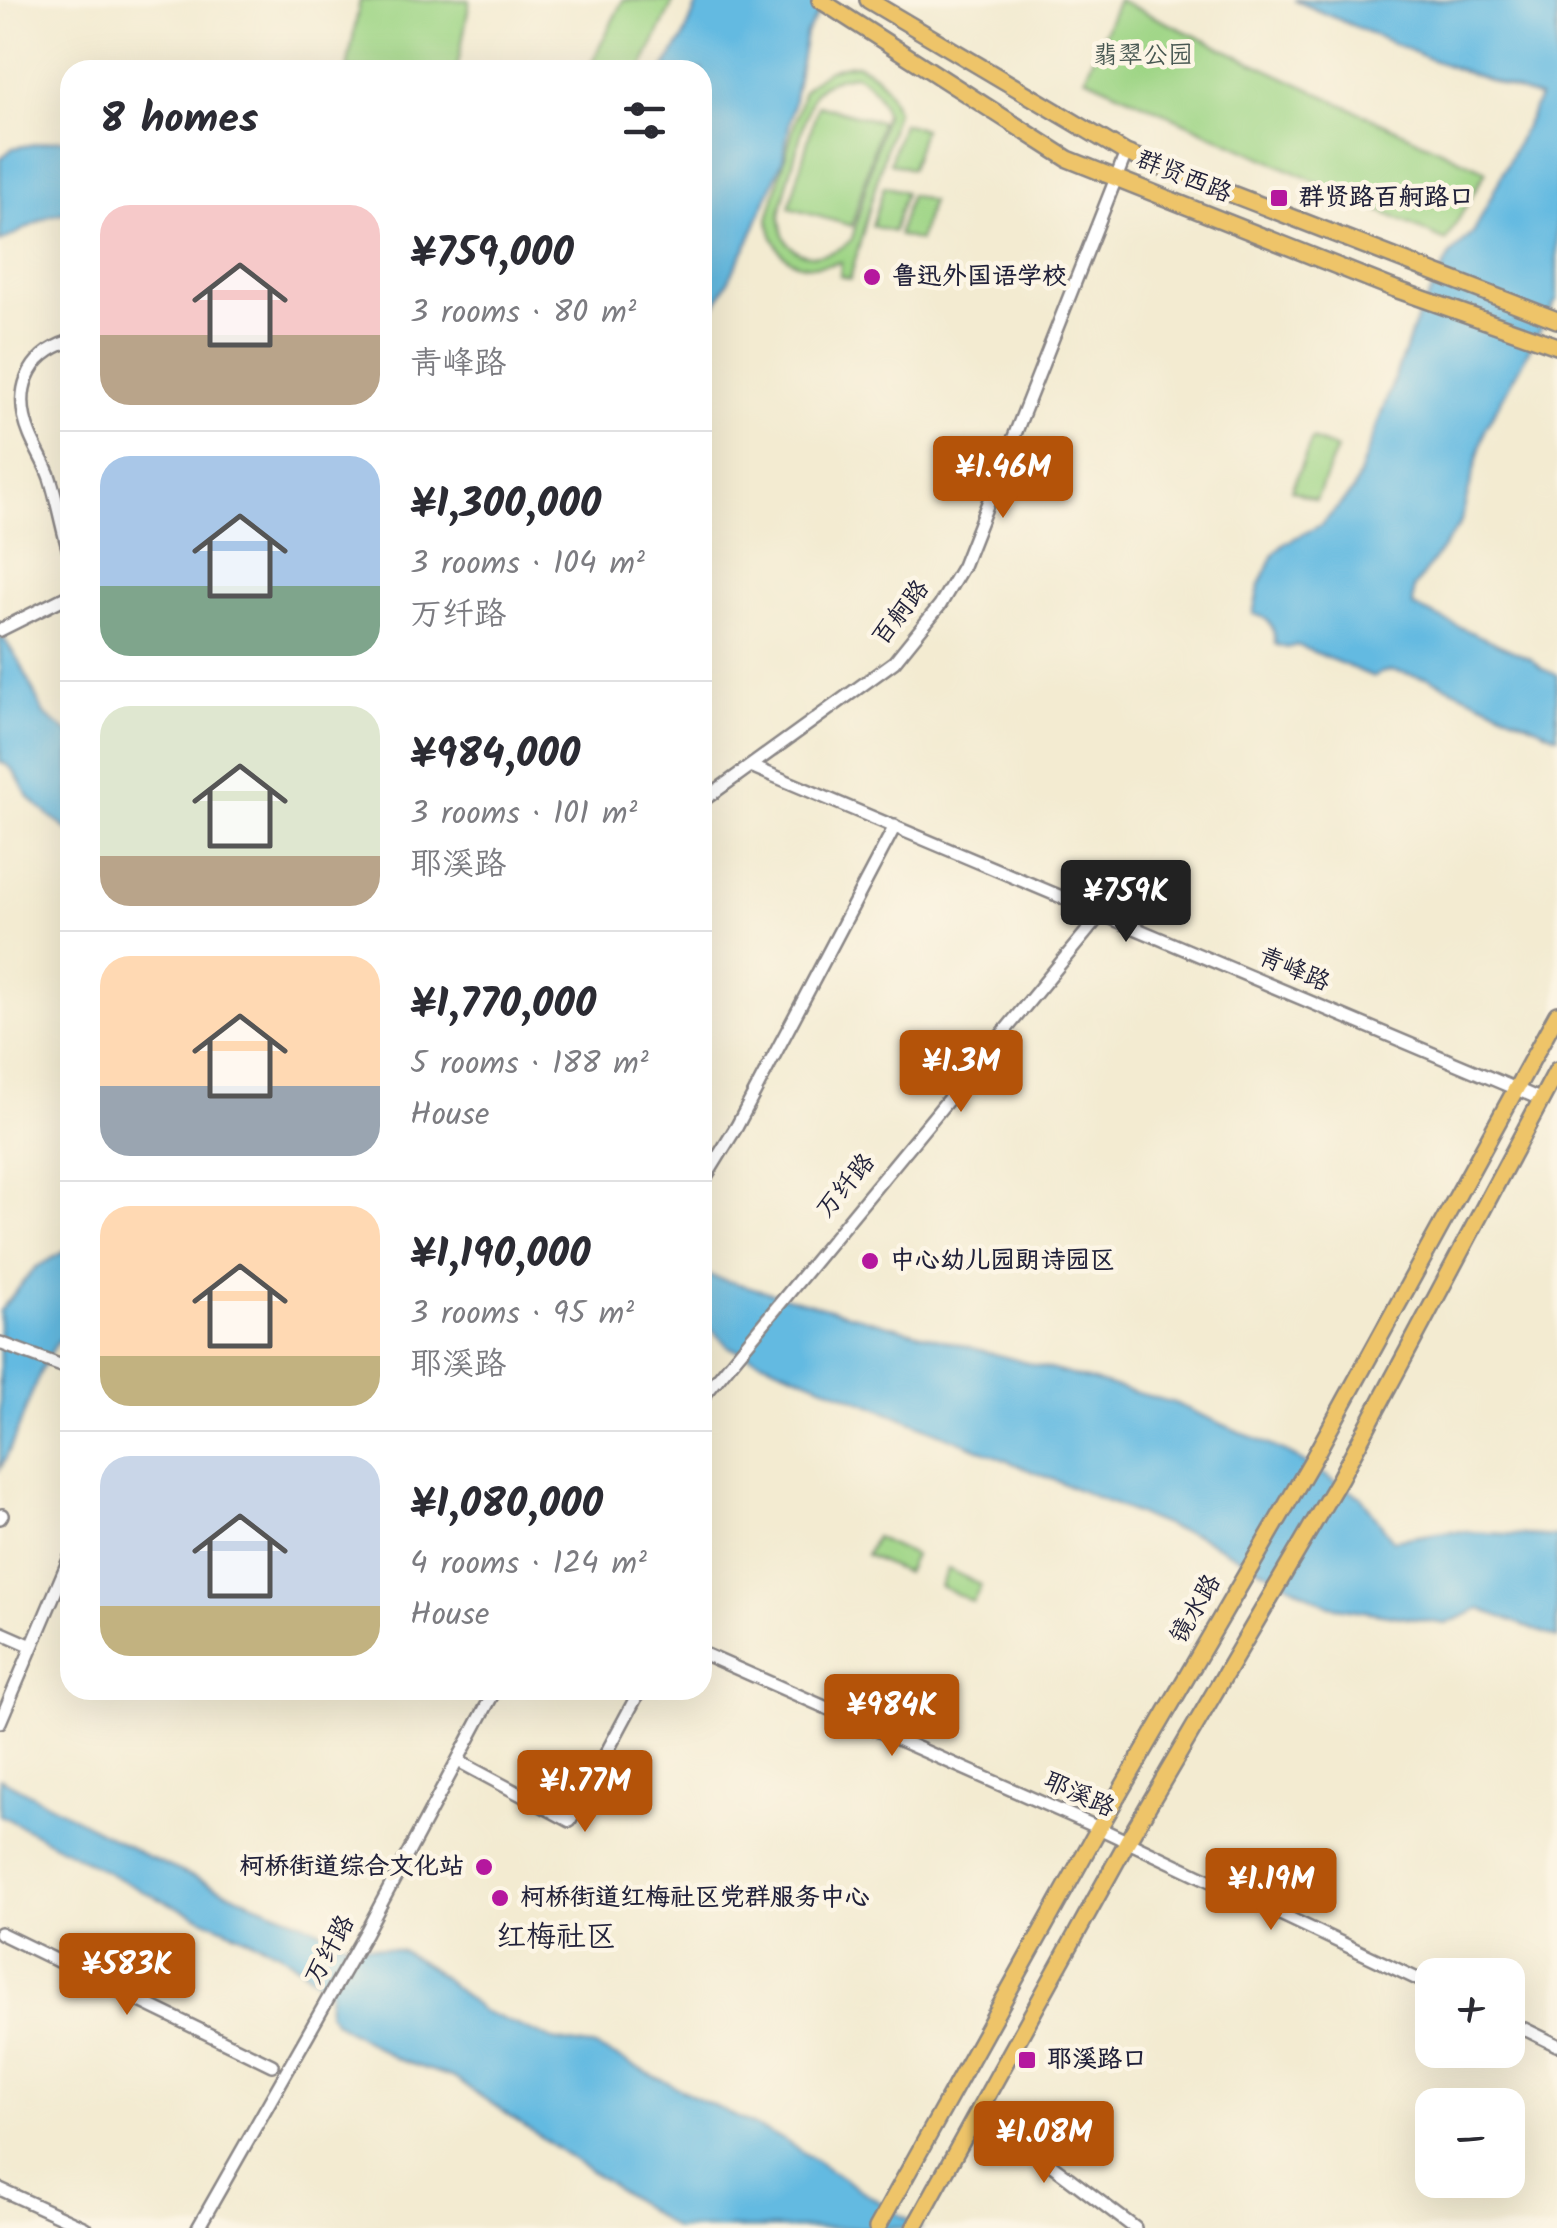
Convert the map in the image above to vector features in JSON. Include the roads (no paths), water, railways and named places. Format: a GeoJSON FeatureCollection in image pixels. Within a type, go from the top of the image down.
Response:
{"type":"FeatureCollection","features":[{"type":"Feature","properties":{"kind":"main road","name":"群贤西路"},"geometry":{"type":"LineString","coordinates":[[868,0],[1126,153],[1557,320]]}},
{"type":"Feature","properties":{"kind":"main road","name":"群贤西路"},"geometry":{"type":"LineString","coordinates":[[825,3],[1068,158],[1395,289],[1557,346]]}},
{"type":"Feature","properties":{"kind":"main road","name":"镜水路"},"geometry":{"type":"LineString","coordinates":[[877,2228],[1099,1828],[1312,1461],[1557,1014]]}},
{"type":"Feature","properties":{"kind":"main road"},"geometry":{"type":"LineString","coordinates":[[917,2222],[1126,1842],[1340,1478],[1557,1070]]}},
{"type":"Feature","properties":{"kind":"street","name":"百舸路"},"geometry":{"type":"LineString","coordinates":[[712,794],[894,662],[940,605],[962,566],[1126,153]]}},
{"type":"Feature","properties":{"kind":"street"},"geometry":{"type":"LineString","coordinates":[[60,345],[34,362],[24,388],[24,405],[29,432],[49,476],[60,517]]}},
{"type":"Feature","properties":{"kind":"street"},"geometry":{"type":"LineString","coordinates":[[0,630],[60,599]]}},
{"type":"Feature","properties":{"kind":"street","name":"青峰路"},"geometry":{"type":"LineString","coordinates":[[753,767],[1540,1100]]}},
{"type":"Feature","properties":{"kind":"street"},"geometry":{"type":"LineString","coordinates":[[712,1166],[755,1093],[895,826]]}},
{"type":"Feature","properties":{"kind":"street","name":"万纤路"},"geometry":{"type":"LineString","coordinates":[[712,1386],[1102,913]]}},
{"type":"Feature","properties":{"kind":"street"},"geometry":{"type":"LineString","coordinates":[[0,1343],[60,1365]]}},
{"type":"Feature","properties":{"kind":"street"},"geometry":{"type":"LineString","coordinates":[[0,1722],[60,1580]]}},
{"type":"Feature","properties":{"kind":"street"},"geometry":{"type":"LineString","coordinates":[[0,1632],[32,1646]]}},
{"type":"Feature","properties":{"kind":"street","name":"耶溪路"},"geometry":{"type":"LineString","coordinates":[[712,1657],[1099,1828],[1415,1978]]}},
{"type":"Feature","properties":{"kind":"street","name":"万纤路"},"geometry":{"type":"LineString","coordinates":[[198,2228],[366,1932],[490,1700]]}},
{"type":"Feature","properties":{"kind":"street"},"geometry":{"type":"LineString","coordinates":[[458,1760],[570,1821],[635,1700]]}},
{"type":"Feature","properties":{"kind":"street"},"geometry":{"type":"LineString","coordinates":[[0,1934],[272,2065]]}},
{"type":"Feature","properties":{"kind":"street"},"geometry":{"type":"LineString","coordinates":[[1525,2030],[1557,2045]]}},
{"type":"Feature","properties":{"kind":"street"},"geometry":{"type":"LineString","coordinates":[[979,2110],[1134,2228]]}},
{"type":"Feature","properties":{"kind":"street"},"geometry":{"type":"LineString","coordinates":[[0,2190],[84,2228]]}},
{"type":"Feature","properties":{"kind":"water"},"geometry":{"type":"Polygon","coordinates":[[[699,0],[826,0],[806,34],[783,159],[749,241],[712,312],[712,60],[669,60],[699,0]]]}},
{"type":"Feature","properties":{"kind":"water"},"geometry":{"type":"Polygon","coordinates":[[[1294,0],[1557,0],[1557,299],[1485,429],[1460,524],[1414,587],[1413,606],[1531,659],[1557,675],[1557,736],[1427,677],[1387,671],[1374,677],[1297,645],[1287,648],[1275,644],[1271,624],[1253,614],[1259,587],[1274,554],[1285,543],[1321,525],[1353,491],[1414,325],[1449,257],[1474,232],[1539,98],[1432,60],[1294,0]]]}},
{"type":"Feature","properties":{"kind":"water"},"geometry":{"type":"Polygon","coordinates":[[[60,140],[60,214],[0,242],[0,159],[13,148],[60,140]]]}},
{"type":"Feature","properties":{"kind":"water"},"geometry":{"type":"Polygon","coordinates":[[[0,633],[21,664],[44,714],[60,726],[60,824],[35,803],[15,773],[0,762],[0,633]]]}},
{"type":"Feature","properties":{"kind":"water"},"geometry":{"type":"Polygon","coordinates":[[[60,1254],[60,1339],[38,1376],[0,1469],[0,1311],[35,1268],[60,1254]]]}},
{"type":"Feature","properties":{"kind":"water"},"geometry":{"type":"Polygon","coordinates":[[[712,1277],[1174,1403],[1288,1453],[1361,1497],[1393,1540],[1451,1531],[1557,1537],[1557,1638],[1480,1609],[1446,1624],[1330,1606],[1197,1535],[1174,1529],[729,1347],[712,1330],[712,1277]]]}},
{"type":"Feature","properties":{"kind":"water"},"geometry":{"type":"Polygon","coordinates":[[[0,1778],[150,1858],[239,1897],[344,1942],[402,1951],[431,1968],[482,2011],[553,2040],[595,2047],[785,2141],[920,2228],[674,2228],[454,2078],[396,2059],[335,2022],[328,2012],[330,1990],[279,1952],[144,1892],[0,1815],[0,1778]]]}},
{"type":"Feature","properties":{"kind":"place","name":"群贤路百舸路口"},"geometry":{"type":"Point","coordinates":[1279,198]}},
{"type":"Feature","properties":{"kind":"place","name":"鲁迅外国语学校"},"geometry":{"type":"Point","coordinates":[872,277]}},
{"type":"Feature","properties":{"kind":"place","name":"中心幼儿园朗诗园区"},"geometry":{"type":"Point","coordinates":[870,1261]}},
{"type":"Feature","properties":{"kind":"place","name":"柯桥街道综合文化站"},"geometry":{"type":"Point","coordinates":[484,1867]}},
{"type":"Feature","properties":{"kind":"place","name":"柯桥街道红梅社区党群服务中心"},"geometry":{"type":"Point","coordinates":[500,1898]}},
{"type":"Feature","properties":{"kind":"place","name":"耶溪路口"},"geometry":{"type":"Point","coordinates":[1027,2060]}},
{"type":"Feature","properties":{"kind":"district","name":"红梅社区"},"geometry":{"type":"Point","coordinates":[556,1938]}},
{"type":"Feature","properties":{"kind":"park label","name":"翡翠公园"},"geometry":{"type":"Point","coordinates":[1143,56]}}]}
